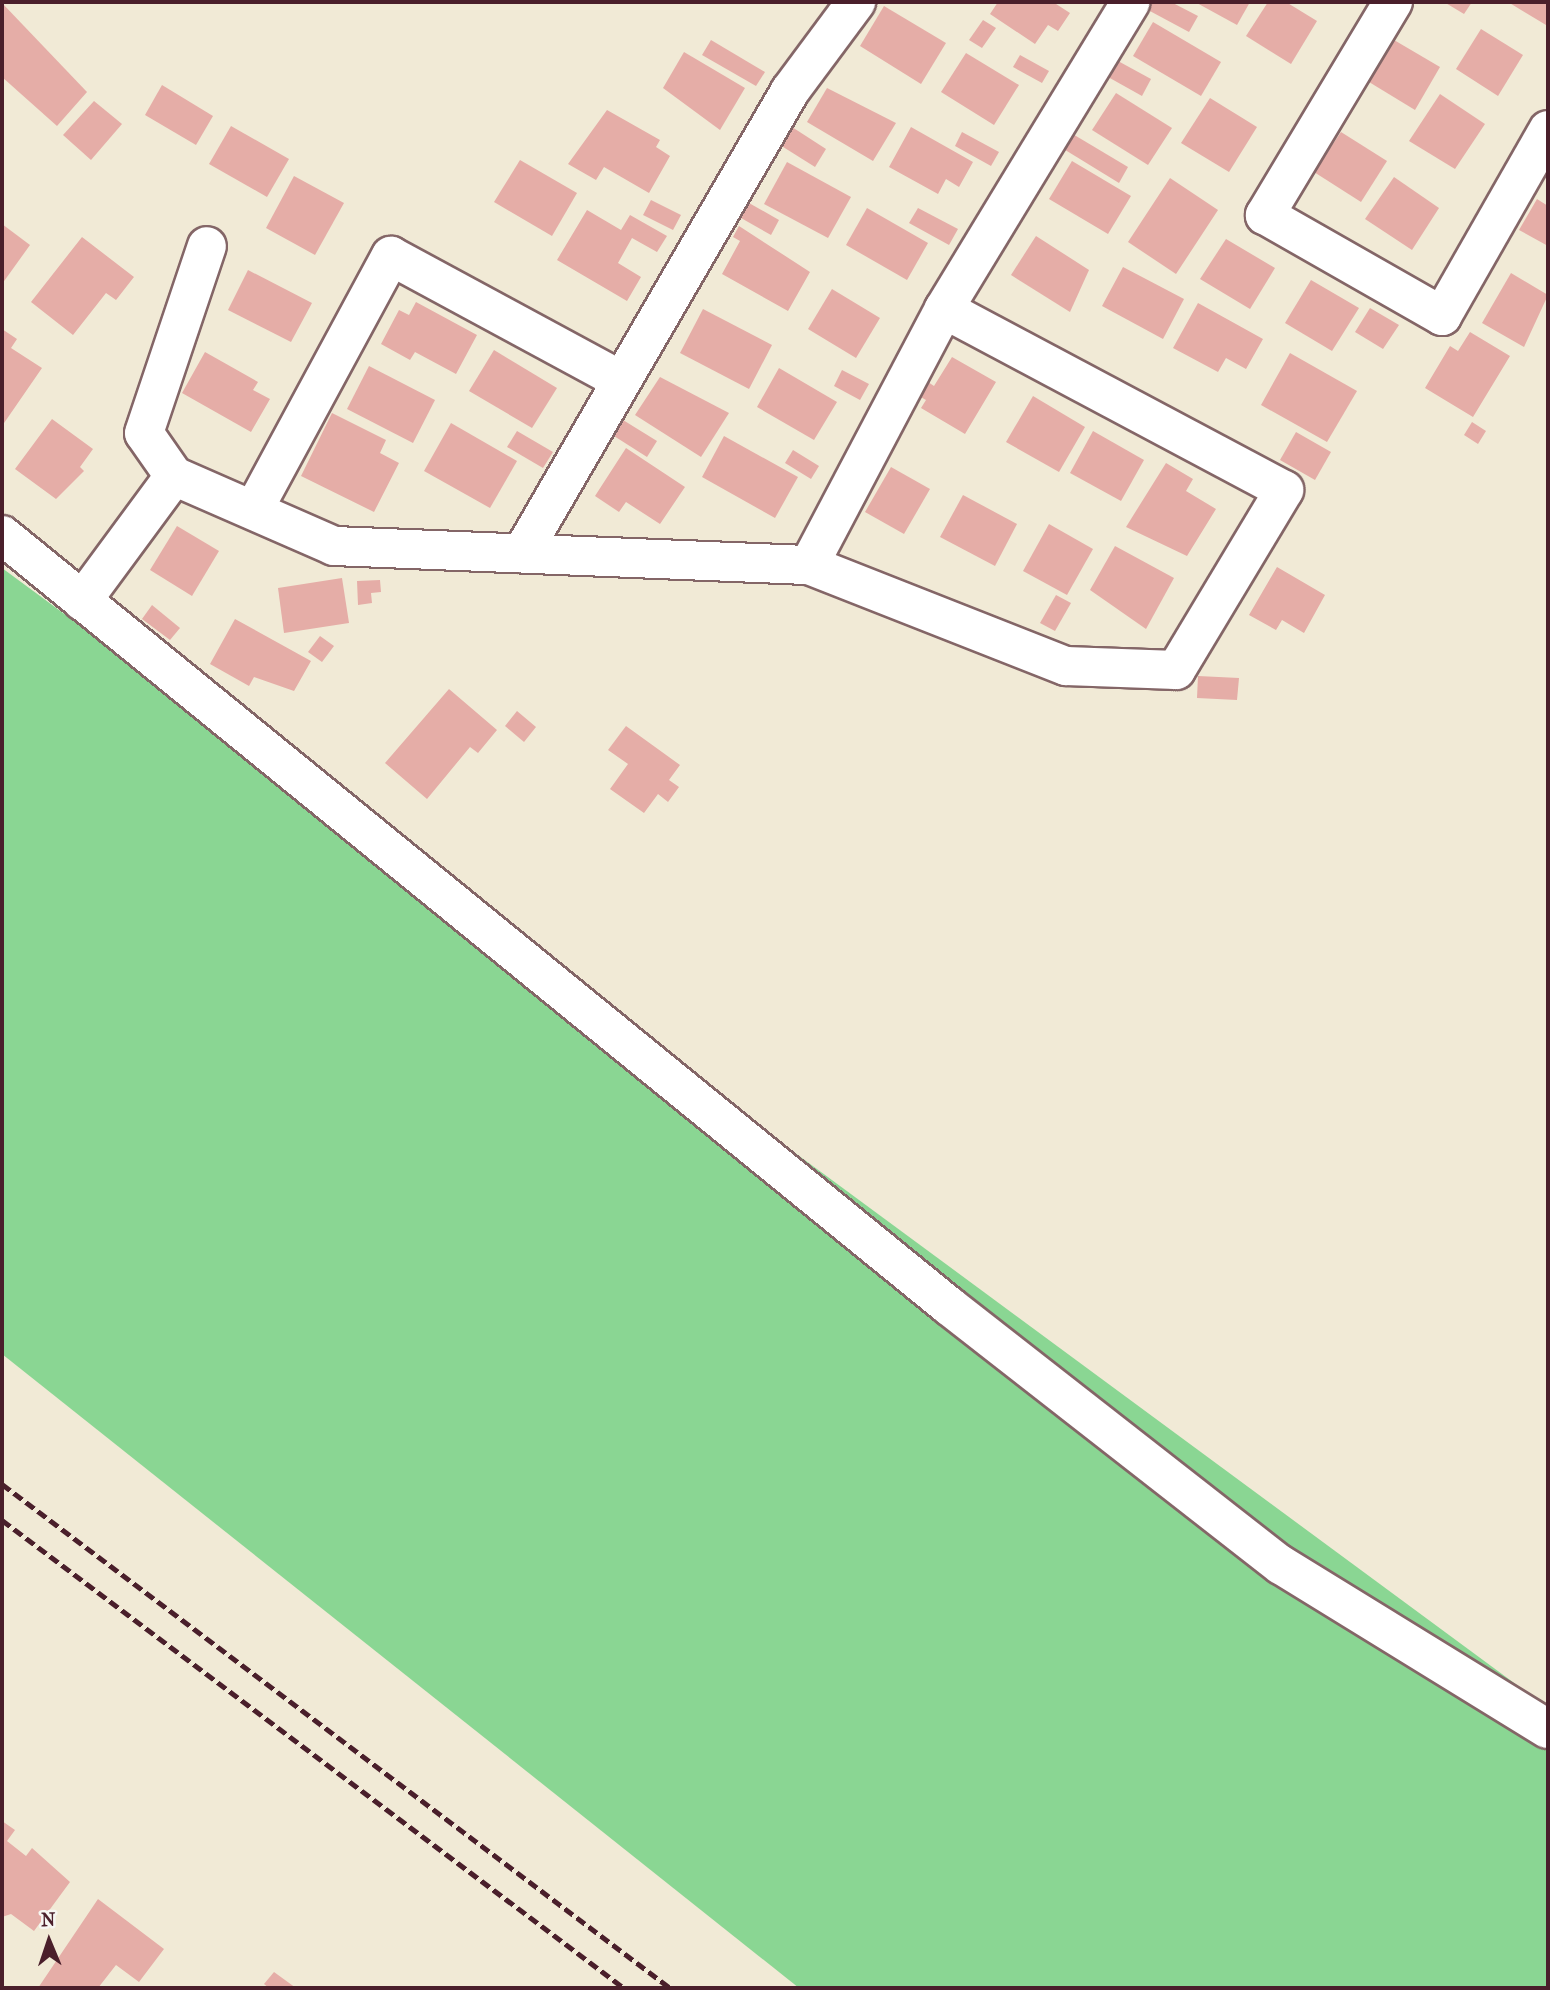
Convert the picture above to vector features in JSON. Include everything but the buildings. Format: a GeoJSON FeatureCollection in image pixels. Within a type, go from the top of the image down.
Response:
{"type":"FeatureCollection","features":[{"type":"Feature","properties":{"kind":"street"},"geometry":{"type":"LineString","coordinates":[[522,553],[790,90],[856,2]]}},
{"type":"Feature","properties":{"kind":"street"},"geometry":{"type":"LineString","coordinates":[[809,565],[944,309],[1131,2]]}},
{"type":"Feature","properties":{"kind":"street"},"geometry":{"type":"LineString","coordinates":[[1393,2],[1265,215],[1441,316],[1548,131]]}},
{"type":"Feature","properties":{"kind":"street"},"geometry":{"type":"LineString","coordinates":[[207,246],[144,433],[174,476],[334,546],[809,565],[1066,666],[1177,670],[1284,490],[944,309]]}},
{"type":"Feature","properties":{"kind":"street"},"geometry":{"type":"LineString","coordinates":[[254,509],[391,256],[620,380]]}},
{"type":"Feature","properties":{"kind":"street"},"geometry":{"type":"LineString","coordinates":[[82,601],[174,476]]}},
{"type":"Feature","properties":{"kind":"street"},"geometry":{"type":"LineString","coordinates":[[2,535],[949,1306],[1282,1566],[1548,1729]]}},
{"type":"Feature","properties":{"kind":"green space"},"geometry":{"type":"Polygon","coordinates":[[[2,568],[1548,1708],[1548,1988],[799,1988],[2,1354],[2,568]]]}},
{"type":"Feature","properties":{"kind":"railway"},"geometry":{"type":"LineString","coordinates":[[2,1484],[670,1988]]}},
{"type":"Feature","properties":{"kind":"railway"},"geometry":{"type":"LineString","coordinates":[[2,1520],[624,1988]]}}]}
